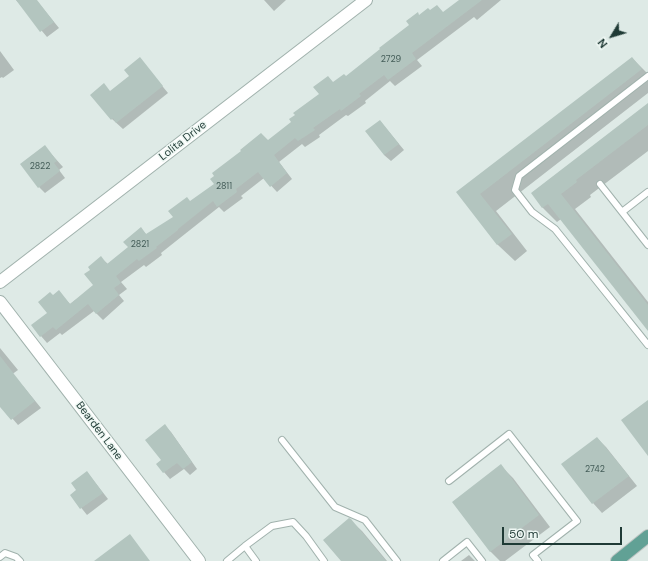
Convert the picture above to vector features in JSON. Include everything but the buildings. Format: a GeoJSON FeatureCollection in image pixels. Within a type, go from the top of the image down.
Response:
{"type":"FeatureCollection","features":[{"type":"Feature","properties":{"kind":"main road"},"geometry":{"type":"LineString","coordinates":[[617,561],[648,536]]}},
{"type":"Feature","properties":{"kind":"street","name":"Lolita Drive"},"geometry":{"type":"LineString","coordinates":[[0,282],[366,0]]}},
{"type":"Feature","properties":{"kind":"street","name":"Bearden Lane"},"geometry":{"type":"LineString","coordinates":[[0,302],[199,561]]}},
{"type":"Feature","properties":{"kind":"lane"},"geometry":{"type":"LineString","coordinates":[[648,76],[519,176],[515,190],[532,212],[555,229],[648,345]]}},
{"type":"Feature","properties":{"kind":"lane"},"geometry":{"type":"LineString","coordinates":[[600,184],[648,245]]}},
{"type":"Feature","properties":{"kind":"lane"},"geometry":{"type":"LineString","coordinates":[[622,212],[648,192]]}},
{"type":"Feature","properties":{"kind":"lane"},"geometry":{"type":"LineString","coordinates":[[449,481],[509,434],[577,522],[533,555],[538,561]]}},
{"type":"Feature","properties":{"kind":"lane"},"geometry":{"type":"LineString","coordinates":[[282,440],[335,507],[365,520],[397,561]]}},
{"type":"Feature","properties":{"kind":"lane"},"geometry":{"type":"LineString","coordinates":[[227,561],[272,526],[293,522],[306,536],[324,561]]}},
{"type":"Feature","properties":{"kind":"lane"},"geometry":{"type":"LineString","coordinates":[[443,561],[467,542],[482,561]]}},
{"type":"Feature","properties":{"kind":"lane"},"geometry":{"type":"LineString","coordinates":[[245,546],[256,561]]}},
{"type":"Feature","properties":{"kind":"lane"},"geometry":{"type":"LineString","coordinates":[[0,557],[5,553],[16,557],[20,561]]}}]}
